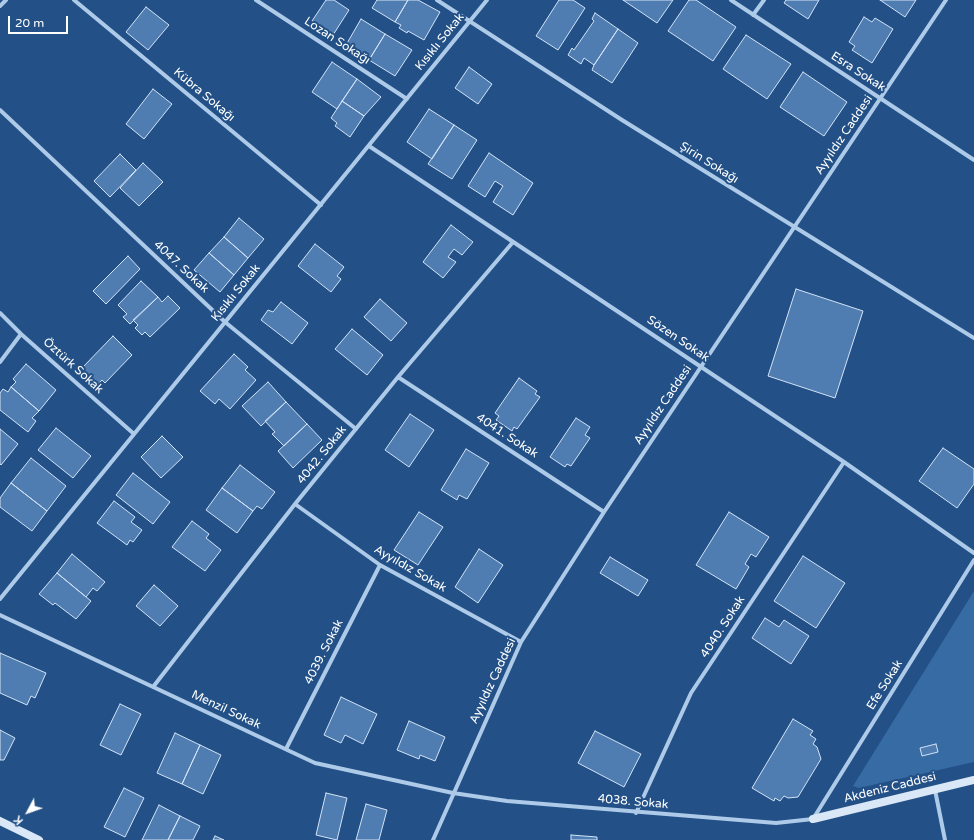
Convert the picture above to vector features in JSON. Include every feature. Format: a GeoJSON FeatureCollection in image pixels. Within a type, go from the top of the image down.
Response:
{"type":"FeatureCollection","features":[{"type":"Feature","properties":{"kind":"main road","name":"Akdeniz Caddesi"},"geometry":{"type":"LineString","coordinates":[[813,820],[974,780]]}},
{"type":"Feature","properties":{"kind":"main road"},"geometry":{"type":"LineString","coordinates":[[0,821],[39,840]]}},
{"type":"Feature","properties":{"kind":"street"},"geometry":{"type":"LineString","coordinates":[[0,6],[6,0]]}},
{"type":"Feature","properties":{"kind":"street","name":"Kübra Sokağı"},"geometry":{"type":"LineString","coordinates":[[74,0],[321,206]]}},
{"type":"Feature","properties":{"kind":"street","name":"Lozan Sokağı"},"geometry":{"type":"LineString","coordinates":[[256,0],[407,99]]}},
{"type":"Feature","properties":{"kind":"street","name":"Şirin Sokağı"},"geometry":{"type":"LineString","coordinates":[[437,0],[622,120],[794,228],[974,338]]}},
{"type":"Feature","properties":{"kind":"street","name":"Kısıklı Sokak"},"geometry":{"type":"LineString","coordinates":[[0,599],[487,0]]}},
{"type":"Feature","properties":{"kind":"street","name":"Esra Sokak"},"geometry":{"type":"LineString","coordinates":[[731,0],[974,160]]}},
{"type":"Feature","properties":{"kind":"street"},"geometry":{"type":"LineString","coordinates":[[753,15],[764,0]]}},
{"type":"Feature","properties":{"kind":"street","name":"Ayyıldız Caddesi"},"geometry":{"type":"LineString","coordinates":[[433,840],[521,642],[604,512],[946,0]]}},
{"type":"Feature","properties":{"kind":"street","name":"4047. Sokak"},"geometry":{"type":"LineString","coordinates":[[0,110],[225,322],[356,429]]}},
{"type":"Feature","properties":{"kind":"street","name":"Sözen Sokak"},"geometry":{"type":"LineString","coordinates":[[369,146],[844,462],[974,553]]}},
{"type":"Feature","properties":{"kind":"street","name":"4042. Sokak"},"geometry":{"type":"LineString","coordinates":[[153,687],[295,504],[398,377],[513,242]]}},
{"type":"Feature","properties":{"kind":"street","name":"Öztürk Sokak"},"geometry":{"type":"LineString","coordinates":[[0,313],[21,334],[134,434]]}},
{"type":"Feature","properties":{"kind":"street"},"geometry":{"type":"LineString","coordinates":[[0,362],[21,334]]}},
{"type":"Feature","properties":{"kind":"street","name":"4041. Sokak"},"geometry":{"type":"LineString","coordinates":[[398,377],[604,512]]}},
{"type":"Feature","properties":{"kind":"street","name":"4040. Sokak"},"geometry":{"type":"LineString","coordinates":[[636,813],[691,693],[844,462]]}},
{"type":"Feature","properties":{"kind":"street","name":"Ayyıldız Sokak"},"geometry":{"type":"LineString","coordinates":[[295,504],[380,564],[521,642]]}},
{"type":"Feature","properties":{"kind":"street","name":"Efe Sokak"},"geometry":{"type":"LineString","coordinates":[[813,820],[974,560]]}},
{"type":"Feature","properties":{"kind":"street","name":"4039. Sokak"},"geometry":{"type":"LineString","coordinates":[[286,749],[380,564]]}},
{"type":"Feature","properties":{"kind":"street","name":"Menzil Sokak"},"geometry":{"type":"LineString","coordinates":[[0,615],[315,763],[453,793]]}},
{"type":"Feature","properties":{"kind":"street"},"geometry":{"type":"LineString","coordinates":[[935,790],[945,840]]}},
{"type":"Feature","properties":{"kind":"street","name":"4038. Sokak"},"geometry":{"type":"LineString","coordinates":[[453,793],[507,802],[636,813],[776,823],[813,820]]}},
{"type":"Feature","properties":{"kind":"shaded area"},"geometry":{"type":"Polygon","coordinates":[[[974,591],[974,762],[859,788],[853,786],[974,591]]]}},
{"type":"Feature","properties":{"kind":"building"},"geometry":{"type":"Polygon","coordinates":[[[326,0],[334,0],[349,10],[333,35],[312,21],[326,0]]]}},
{"type":"Feature","properties":{"kind":"building"},"geometry":{"type":"Polygon","coordinates":[[[377,0],[408,0],[395,22],[372,8],[377,0]]]}},
{"type":"Feature","properties":{"kind":"building"},"geometry":{"type":"Polygon","coordinates":[[[408,0],[418,0],[440,12],[424,40],[408,31],[407,33],[399,28],[401,25],[395,22],[408,0]]]}},
{"type":"Feature","properties":{"kind":"building"},"geometry":{"type":"Polygon","coordinates":[[[559,0],[573,0],[585,8],[558,50],[536,36],[559,0]]]}},
{"type":"Feature","properties":{"kind":"building"},"geometry":{"type":"Polygon","coordinates":[[[623,0],[673,0],[657,23],[623,0]]]}},
{"type":"Feature","properties":{"kind":"building"},"geometry":{"type":"Polygon","coordinates":[[[689,0],[696,0],[736,27],[713,61],[668,31],[689,0]]]}},
{"type":"Feature","properties":{"kind":"building"},"geometry":{"type":"Polygon","coordinates":[[[786,0],[819,0],[808,19],[784,3],[786,0]]]}},
{"type":"Feature","properties":{"kind":"building"},"geometry":{"type":"Polygon","coordinates":[[[880,0],[916,0],[905,17],[880,0]]]}},
{"type":"Feature","properties":{"kind":"building"},"geometry":{"type":"Polygon","coordinates":[[[146,7],[169,25],[148,50],[126,32],[146,7]]]}},
{"type":"Feature","properties":{"kind":"building"},"geometry":{"type":"Polygon","coordinates":[[[595,13],[618,29],[594,65],[584,58],[581,64],[568,55],[572,48],[574,50],[594,21],[592,19],[595,13]]]}},
{"type":"Feature","properties":{"kind":"building"},"geometry":{"type":"Polygon","coordinates":[[[864,17],[872,22],[875,18],[893,29],[872,63],[852,50],[855,46],[849,42],[864,17]]]}},
{"type":"Feature","properties":{"kind":"building"},"geometry":{"type":"Polygon","coordinates":[[[361,19],[385,34],[369,60],[346,45],[361,19]]]}},
{"type":"Feature","properties":{"kind":"building"},"geometry":{"type":"Polygon","coordinates":[[[618,29],[638,43],[612,83],[592,70],[618,29]]]}},
{"type":"Feature","properties":{"kind":"building"},"geometry":{"type":"Polygon","coordinates":[[[385,34],[412,50],[395,76],[369,60],[385,34]]]}},
{"type":"Feature","properties":{"kind":"building"},"geometry":{"type":"Polygon","coordinates":[[[746,35],[791,64],[767,99],[723,69],[746,35]]]}},
{"type":"Feature","properties":{"kind":"building"},"geometry":{"type":"Polygon","coordinates":[[[332,62],[357,79],[337,109],[312,92],[332,62]]]}},
{"type":"Feature","properties":{"kind":"building"},"geometry":{"type":"Polygon","coordinates":[[[469,67],[492,84],[478,104],[455,88],[469,67]]]}},
{"type":"Feature","properties":{"kind":"building"},"geometry":{"type":"Polygon","coordinates":[[[803,72],[847,102],[824,136],[780,107],[803,72]]]}},
{"type":"Feature","properties":{"kind":"building"},"geometry":{"type":"Polygon","coordinates":[[[357,79],[381,97],[364,116],[342,101],[357,79]]]}},
{"type":"Feature","properties":{"kind":"building"},"geometry":{"type":"Polygon","coordinates":[[[153,89],[172,104],[144,139],[126,124],[153,89]]]}},
{"type":"Feature","properties":{"kind":"building"},"geometry":{"type":"Polygon","coordinates":[[[342,101],[364,116],[350,137],[335,126],[337,123],[331,118],[342,101]]]}},
{"type":"Feature","properties":{"kind":"building"},"geometry":{"type":"Polygon","coordinates":[[[429,109],[454,125],[432,159],[407,142],[429,109]]]}},
{"type":"Feature","properties":{"kind":"building"},"geometry":{"type":"Polygon","coordinates":[[[454,125],[477,140],[452,179],[428,164],[454,125]]]}},
{"type":"Feature","properties":{"kind":"building"},"geometry":{"type":"Polygon","coordinates":[[[489,153],[533,183],[513,215],[493,202],[503,186],[495,181],[485,197],[468,186],[489,153]]]}},
{"type":"Feature","properties":{"kind":"building"},"geometry":{"type":"Polygon","coordinates":[[[120,154],[136,170],[110,197],[94,181],[120,154]]]}},
{"type":"Feature","properties":{"kind":"building"},"geometry":{"type":"Polygon","coordinates":[[[143,163],[163,182],[139,206],[120,188],[143,163]]]}},
{"type":"Feature","properties":{"kind":"building"},"geometry":{"type":"Polygon","coordinates":[[[239,218],[264,239],[248,258],[224,237],[239,218]]]}},
{"type":"Feature","properties":{"kind":"building"},"geometry":{"type":"Polygon","coordinates":[[[451,225],[473,242],[462,255],[454,249],[448,257],[456,262],[443,278],[423,262],[451,225]]]}},
{"type":"Feature","properties":{"kind":"building"},"geometry":{"type":"Polygon","coordinates":[[[224,237],[248,258],[234,275],[209,253],[224,237]]]}},
{"type":"Feature","properties":{"kind":"building"},"geometry":{"type":"Polygon","coordinates":[[[315,244],[344,267],[337,276],[341,279],[331,292],[298,266],[315,244]]]}},
{"type":"Feature","properties":{"kind":"building"},"geometry":{"type":"Polygon","coordinates":[[[209,253],[234,275],[220,292],[194,270],[209,253]]]}},
{"type":"Feature","properties":{"kind":"building"},"geometry":{"type":"Polygon","coordinates":[[[128,256],[140,269],[106,304],[93,291],[128,256]]]}},
{"type":"Feature","properties":{"kind":"building"},"geometry":{"type":"Polygon","coordinates":[[[141,281],[158,297],[130,324],[123,317],[127,314],[118,305],[141,281]]]}},
{"type":"Feature","properties":{"kind":"building"},"geometry":{"type":"Polygon","coordinates":[[[796,289],[863,311],[835,398],[768,376],[796,289]]]}},
{"type":"Feature","properties":{"kind":"building"},"geometry":{"type":"Polygon","coordinates":[[[168,296],[180,308],[150,337],[145,332],[142,335],[135,328],[138,325],[133,320],[158,297],[162,302],[168,296]]]}},
{"type":"Feature","properties":{"kind":"building"},"geometry":{"type":"Polygon","coordinates":[[[380,299],[407,323],[391,341],[364,317],[380,299]]]}},
{"type":"Feature","properties":{"kind":"building"},"geometry":{"type":"Polygon","coordinates":[[[281,302],[308,323],[292,344],[261,320],[268,310],[273,312],[281,302]]]}},
{"type":"Feature","properties":{"kind":"building"},"geometry":{"type":"Polygon","coordinates":[[[352,329],[383,355],[367,375],[335,349],[352,329]]]}},
{"type":"Feature","properties":{"kind":"building"},"geometry":{"type":"Polygon","coordinates":[[[113,336],[132,355],[105,383],[102,380],[98,384],[82,368],[113,336]]]}},
{"type":"Feature","properties":{"kind":"building"},"geometry":{"type":"Polygon","coordinates":[[[234,354],[248,367],[245,370],[256,380],[230,409],[219,399],[215,404],[200,391],[234,354]]]}},
{"type":"Feature","properties":{"kind":"building"},"geometry":{"type":"Polygon","coordinates":[[[26,364],[56,390],[39,411],[11,387],[16,382],[13,379],[26,364]]]}},
{"type":"Feature","properties":{"kind":"building"},"geometry":{"type":"Polygon","coordinates":[[[519,378],[537,391],[535,394],[540,397],[517,429],[514,427],[512,431],[496,420],[499,416],[495,413],[519,378]]]}},
{"type":"Feature","properties":{"kind":"building"},"geometry":{"type":"Polygon","coordinates":[[[268,382],[286,402],[261,426],[242,406],[268,382]]]}},
{"type":"Feature","properties":{"kind":"building"},"geometry":{"type":"Polygon","coordinates":[[[11,387],[39,411],[32,418],[36,421],[28,432],[0,410],[0,393],[3,389],[8,392],[11,387]]]}},
{"type":"Feature","properties":{"kind":"building"},"geometry":{"type":"Polygon","coordinates":[[[286,402],[307,424],[284,446],[272,434],[275,432],[265,421],[286,402]]]}},
{"type":"Feature","properties":{"kind":"building"},"geometry":{"type":"Polygon","coordinates":[[[410,414],[434,430],[409,467],[385,450],[410,414]]]}},
{"type":"Feature","properties":{"kind":"building"},"geometry":{"type":"Polygon","coordinates":[[[576,418],[590,427],[585,435],[590,438],[571,466],[567,464],[565,467],[550,457],[576,418]]]}},
{"type":"Feature","properties":{"kind":"building"},"geometry":{"type":"Polygon","coordinates":[[[307,424],[322,440],[293,468],[278,451],[307,424]]]}},
{"type":"Feature","properties":{"kind":"building"},"geometry":{"type":"Polygon","coordinates":[[[56,428],[91,456],[73,478],[38,450],[56,428]]]}},
{"type":"Feature","properties":{"kind":"building"},"geometry":{"type":"Polygon","coordinates":[[[0,429],[18,444],[1,465],[0,464],[0,429]]]}},
{"type":"Feature","properties":{"kind":"building"},"geometry":{"type":"Polygon","coordinates":[[[162,436],[183,457],[161,478],[141,457],[162,436]]]}},
{"type":"Feature","properties":{"kind":"building"},"geometry":{"type":"Polygon","coordinates":[[[943,448],[974,469],[974,484],[957,508],[919,481],[943,448]]]}},
{"type":"Feature","properties":{"kind":"building"},"geometry":{"type":"Polygon","coordinates":[[[466,449],[489,463],[467,499],[459,495],[457,500],[441,490],[466,449]]]}},
{"type":"Feature","properties":{"kind":"building"},"geometry":{"type":"Polygon","coordinates":[[[31,458],[66,486],[47,511],[11,483],[31,458]]]}},
{"type":"Feature","properties":{"kind":"building"},"geometry":{"type":"Polygon","coordinates":[[[240,465],[275,492],[262,509],[257,506],[253,511],[222,488],[240,465]]]}},
{"type":"Feature","properties":{"kind":"building"},"geometry":{"type":"Polygon","coordinates":[[[133,473],[170,502],[153,524],[116,495],[133,473]]]}},
{"type":"Feature","properties":{"kind":"building"},"geometry":{"type":"Polygon","coordinates":[[[11,483],[47,511],[32,531],[0,507],[0,498],[11,483]]]}},
{"type":"Feature","properties":{"kind":"building"},"geometry":{"type":"Polygon","coordinates":[[[222,488],[253,511],[237,533],[206,510],[222,488]]]}},
{"type":"Feature","properties":{"kind":"building"},"geometry":{"type":"Polygon","coordinates":[[[114,501],[135,517],[131,522],[142,530],[133,542],[130,540],[127,545],[97,523],[114,501]]]}},
{"type":"Feature","properties":{"kind":"building"},"geometry":{"type":"Polygon","coordinates":[[[419,512],[443,527],[418,565],[394,550],[419,512]]]}},
{"type":"Feature","properties":{"kind":"building"},"geometry":{"type":"Polygon","coordinates":[[[729,512],[769,537],[756,557],[751,554],[745,564],[749,567],[736,589],[696,565],[729,512]]]}},
{"type":"Feature","properties":{"kind":"building"},"geometry":{"type":"Polygon","coordinates":[[[192,521],[209,534],[206,538],[221,550],[205,571],[172,547],[192,521]]]}},
{"type":"Feature","properties":{"kind":"building"},"geometry":{"type":"Polygon","coordinates":[[[479,549],[503,565],[478,603],[455,587],[479,549]]]}},
{"type":"Feature","properties":{"kind":"building"},"geometry":{"type":"Polygon","coordinates":[[[72,554],[105,582],[97,591],[93,588],[86,597],[57,573],[72,554]]]}},
{"type":"Feature","properties":{"kind":"building"},"geometry":{"type":"Polygon","coordinates":[[[803,556],[845,583],[816,628],[774,601],[803,556]]]}},
{"type":"Feature","properties":{"kind":"building"},"geometry":{"type":"Polygon","coordinates":[[[610,557],[648,580],[638,596],[600,573],[610,557]]]}},
{"type":"Feature","properties":{"kind":"building"},"geometry":{"type":"Polygon","coordinates":[[[57,573],[91,601],[76,619],[55,603],[53,605],[39,594],[57,573]]]}},
{"type":"Feature","properties":{"kind":"building"},"geometry":{"type":"Polygon","coordinates":[[[154,585],[178,606],[160,626],[136,606],[154,585]]]}},
{"type":"Feature","properties":{"kind":"building"},"geometry":{"type":"Polygon","coordinates":[[[765,618],[779,627],[784,620],[809,636],[791,664],[752,638],[765,618]]]}},
{"type":"Feature","properties":{"kind":"building"},"geometry":{"type":"Polygon","coordinates":[[[0,653],[46,673],[35,698],[31,696],[27,705],[0,693],[0,653]]]}},
{"type":"Feature","properties":{"kind":"building"},"geometry":{"type":"Polygon","coordinates":[[[341,697],[377,714],[363,744],[345,735],[341,743],[324,735],[341,697]]]}},
{"type":"Feature","properties":{"kind":"building"},"geometry":{"type":"Polygon","coordinates":[[[120,704],[141,714],[121,755],[100,745],[120,704]]]}},
{"type":"Feature","properties":{"kind":"building"},"geometry":{"type":"Polygon","coordinates":[[[793,719],[813,731],[810,735],[816,739],[813,744],[817,747],[821,759],[798,797],[788,798],[784,796],[780,801],[775,798],[774,801],[752,788],[793,719]]]}},
{"type":"Feature","properties":{"kind":"building"},"geometry":{"type":"Polygon","coordinates":[[[409,721],[445,737],[435,761],[420,755],[419,759],[397,750],[409,721]]]}},
{"type":"Feature","properties":{"kind":"building"},"geometry":{"type":"Polygon","coordinates":[[[0,730],[15,738],[4,760],[0,760],[0,730]]]}},
{"type":"Feature","properties":{"kind":"building"},"geometry":{"type":"Polygon","coordinates":[[[595,731],[641,754],[624,787],[578,763],[595,731]]]}},
{"type":"Feature","properties":{"kind":"building"},"geometry":{"type":"Polygon","coordinates":[[[175,733],[200,745],[182,784],[157,773],[175,733]]]}},
{"type":"Feature","properties":{"kind":"building"},"geometry":{"type":"Polygon","coordinates":[[[936,744],[938,752],[922,756],[920,748],[936,744]]]}},
{"type":"Feature","properties":{"kind":"building"},"geometry":{"type":"Polygon","coordinates":[[[200,745],[221,755],[203,794],[182,784],[200,745]]]}},
{"type":"Feature","properties":{"kind":"building"},"geometry":{"type":"Polygon","coordinates":[[[124,788],[144,798],[125,837],[104,827],[124,788]]]}},
{"type":"Feature","properties":{"kind":"building"},"geometry":{"type":"Polygon","coordinates":[[[326,793],[347,798],[337,840],[316,835],[326,793]]]}},
{"type":"Feature","properties":{"kind":"building"},"geometry":{"type":"Polygon","coordinates":[[[366,804],[387,810],[379,840],[356,840],[366,804]]]}},
{"type":"Feature","properties":{"kind":"building"},"geometry":{"type":"Polygon","coordinates":[[[159,805],[180,816],[168,840],[142,840],[159,805]]]}},
{"type":"Feature","properties":{"kind":"building"},"geometry":{"type":"Polygon","coordinates":[[[180,816],[200,826],[193,840],[168,840],[180,816]]]}},
{"type":"Feature","properties":{"kind":"building"},"geometry":{"type":"Polygon","coordinates":[[[571,835],[597,837],[597,840],[571,840],[571,835]]]}},
{"type":"Feature","properties":{"kind":"building"},"geometry":{"type":"Polygon","coordinates":[[[215,836],[224,840],[213,840],[215,836]]]}}]}
